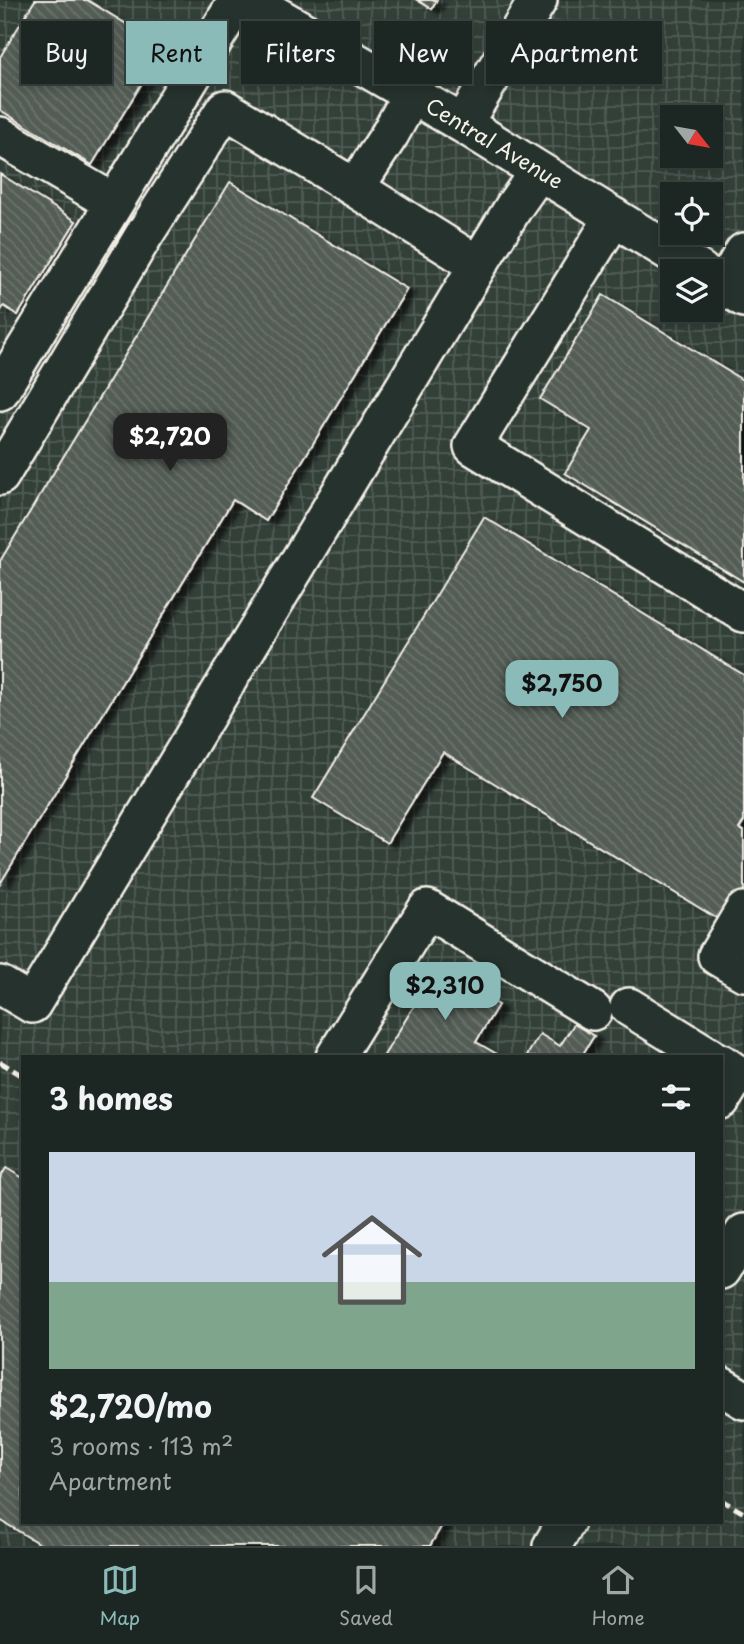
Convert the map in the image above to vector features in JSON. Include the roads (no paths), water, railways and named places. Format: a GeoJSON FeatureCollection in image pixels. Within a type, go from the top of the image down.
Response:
{"type":"FeatureCollection","features":[{"type":"Feature","properties":{"kind":"street"},"geometry":{"type":"LineString","coordinates":[[0,391],[238,0]]}},
{"type":"Feature","properties":{"kind":"street","name":"Central Avenue"},"geometry":{"type":"LineString","coordinates":[[249,0],[463,124],[681,259]]}},
{"type":"Feature","properties":{"kind":"street"},"geometry":{"type":"LineString","coordinates":[[463,124],[538,0]]}},
{"type":"Feature","properties":{"kind":"street"},"geometry":{"type":"LineString","coordinates":[[355,188],[412,94]]}},
{"type":"Feature","properties":{"kind":"street"},"geometry":{"type":"LineString","coordinates":[[0,476],[145,235],[225,109],[478,264]]}},
{"type":"Feature","properties":{"kind":"street"},"geometry":{"type":"LineString","coordinates":[[0,136],[114,203]]}},
{"type":"Feature","properties":{"kind":"street"},"geometry":{"type":"LineString","coordinates":[[0,985],[32,1004],[478,264],[539,171]]}},
{"type":"Feature","properties":{"kind":"street"},"geometry":{"type":"LineString","coordinates":[[614,217],[473,446],[744,613]]}},
{"type":"Feature","properties":{"kind":"street"},"geometry":{"type":"LineString","coordinates":[[723,279],[744,252]]}},
{"type":"Feature","properties":{"kind":"street"},"geometry":{"type":"LineString","coordinates":[[336,1055],[427,909],[694,1055]]}},
{"type":"Feature","properties":{"kind":"street"},"geometry":{"type":"LineString","coordinates":[[744,911],[717,956],[744,972]]}},
{"type":"Feature","properties":{"kind":"street"},"geometry":{"type":"LineString","coordinates":[[723,1267],[744,1233]]}},
{"type":"Feature","properties":{"kind":"street"},"geometry":{"type":"LineString","coordinates":[[723,1387],[744,1400]]}},
{"type":"Feature","properties":{"kind":"street"},"geometry":{"type":"LineString","coordinates":[[552,1546],[565,1524]]}},
{"type":"Feature","properties":{"kind":"railway"},"geometry":{"type":"LineString","coordinates":[[0,1062],[21,1075]]}},
{"type":"Feature","properties":{"kind":"railway"},"geometry":{"type":"LineString","coordinates":[[723,1501],[744,1513]]}}]}
